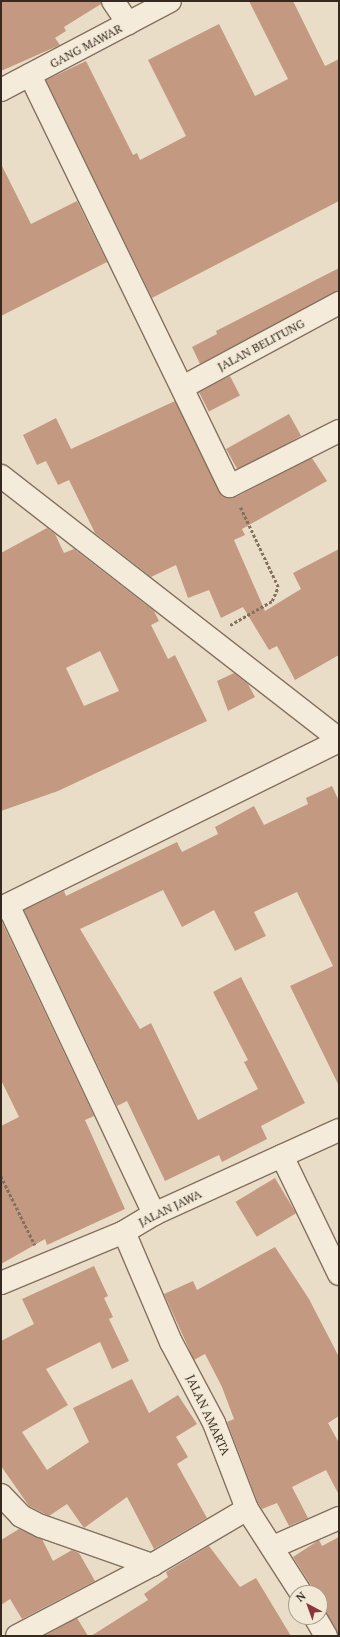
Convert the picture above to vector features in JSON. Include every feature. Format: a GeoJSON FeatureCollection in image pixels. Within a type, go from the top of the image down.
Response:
{"type":"FeatureCollection","features":[{"type":"Feature","properties":{"kind":"street"},"geometry":{"type":"LineString","coordinates":[[113,1],[128,23]]}},
{"type":"Feature","properties":{"kind":"street","name":"GANG MAWAR"},"geometry":{"type":"LineString","coordinates":[[1,90],[170,1]]}},
{"type":"Feature","properties":{"kind":"street"},"geometry":{"type":"LineString","coordinates":[[30,75],[230,486],[339,431]]}},
{"type":"Feature","properties":{"kind":"street","name":"JALAN BELITUNG"},"geometry":{"type":"LineString","coordinates":[[183,387],[339,303]]}},
{"type":"Feature","properties":{"kind":"street"},"geometry":{"type":"LineString","coordinates":[[1,476],[339,740],[4,907],[154,1214]]}},
{"type":"Feature","properties":{"kind":"street","name":"JALAN JAWA"},"geometry":{"type":"LineString","coordinates":[[1,1283],[124,1232],[154,1214],[339,1130]]}},
{"type":"Feature","properties":{"kind":"street"},"geometry":{"type":"LineString","coordinates":[[282,1156],[339,1274]]}},
{"type":"Feature","properties":{"kind":"street","name":"JALAN AMARTA"},"geometry":{"type":"LineString","coordinates":[[124,1232],[171,1342],[214,1423],[247,1509],[273,1547],[296,1585]]}},
{"type":"Feature","properties":{"kind":"street"},"geometry":{"type":"LineString","coordinates":[[1,1496],[21,1516],[41,1526],[152,1566]]}},
{"type":"Feature","properties":{"kind":"street"},"geometry":{"type":"LineString","coordinates":[[17,1636],[152,1566],[247,1509]]}},
{"type":"Feature","properties":{"kind":"street"},"geometry":{"type":"LineString","coordinates":[[273,1547],[339,1518]]}},
{"type":"Feature","properties":{"kind":"street"},"geometry":{"type":"LineString","coordinates":[[320,1625],[326,1636]]}},
{"type":"Feature","properties":{"kind":"path"},"geometry":{"type":"LineString","coordinates":[[209,638],[272,601],[277,594],[278,587],[230,486]]}},
{"type":"Feature","properties":{"kind":"path"},"geometry":{"type":"LineString","coordinates":[[1,1176],[45,1266]]}},
{"type":"Feature","properties":{"kind":"building"},"geometry":{"type":"Polygon","coordinates":[[[1,1],[101,1],[101,4],[64,27],[66,31],[55,38],[60,45],[1,71],[1,1]]]}},
{"type":"Feature","properties":{"kind":"building"},"geometry":{"type":"Polygon","coordinates":[[[249,1],[293,1],[325,66],[339,59],[339,201],[152,298],[46,80],[86,61],[133,155],[137,153],[140,160],[186,136],[148,60],[219,24],[255,96],[288,79],[249,1]]]}},
{"type":"Feature","properties":{"kind":"building"},"geometry":{"type":"Polygon","coordinates":[[[1,164],[31,224],[77,201],[107,262],[1,316],[1,164]]]}},
{"type":"Feature","properties":{"kind":"building"},"geometry":{"type":"Polygon","coordinates":[[[339,268],[339,291],[200,364],[192,347],[217,334],[216,331],[339,268]]]}},
{"type":"Feature","properties":{"kind":"building"},"geometry":{"type":"Polygon","coordinates":[[[230,376],[240,396],[209,411],[199,392],[230,376]]]}},
{"type":"Feature","properties":{"kind":"building"},"geometry":{"type":"Polygon","coordinates":[[[175,401],[223,497],[236,497],[312,458],[327,481],[242,529],[245,535],[234,540],[265,611],[301,589],[293,573],[339,549],[339,655],[295,680],[277,646],[269,650],[243,607],[221,618],[209,590],[188,598],[176,565],[151,577],[95,533],[69,480],[58,485],[46,461],[37,465],[23,435],[56,418],[71,449],[175,401]]]}},
{"type":"Feature","properties":{"kind":"building"},"geometry":{"type":"Polygon","coordinates":[[[289,414],[301,436],[238,471],[226,449],[289,414]]]}},
{"type":"Feature","properties":{"kind":"building"},"geometry":{"type":"Polygon","coordinates":[[[47,528],[55,534],[64,553],[74,549],[154,611],[159,621],[151,625],[168,659],[175,655],[207,721],[58,791],[1,811],[1,553],[47,528]],[[100,651],[66,668],[84,706],[119,691],[100,651]]]}},
{"type":"Feature","properties":{"kind":"building"},"geometry":{"type":"Polygon","coordinates":[[[234,673],[248,684],[255,697],[228,711],[217,681],[234,673]]]}},
{"type":"Feature","properties":{"kind":"building"},"geometry":{"type":"Polygon","coordinates":[[[332,786],[339,801],[339,1086],[290,986],[333,966],[297,892],[254,912],[266,936],[235,951],[214,910],[182,927],[163,890],[80,929],[140,1029],[151,1023],[198,1120],[258,1089],[244,1062],[248,1060],[213,992],[241,977],[305,1103],[261,1126],[267,1139],[222,1162],[219,1155],[165,1181],[127,1101],[117,1106],[24,910],[64,891],[66,896],[177,842],[182,852],[218,834],[215,827],[254,806],[264,825],[308,804],[306,798],[332,786]]]}},
{"type":"Feature","properties":{"kind":"building"},"geometry":{"type":"Polygon","coordinates":[[[1,920],[94,1116],[85,1120],[125,1209],[47,1245],[45,1239],[1,1264],[1,1126],[19,1117],[1,1080],[1,920]]]}},
{"type":"Feature","properties":{"kind":"building"},"geometry":{"type":"Polygon","coordinates":[[[275,1178],[296,1213],[257,1237],[236,1202],[275,1178]]]}},
{"type":"Feature","properties":{"kind":"building"},"geometry":{"type":"Polygon","coordinates":[[[275,1247],[309,1299],[339,1357],[339,1416],[328,1423],[339,1443],[339,1495],[326,1470],[292,1487],[308,1518],[289,1526],[277,1503],[262,1509],[258,1503],[227,1422],[234,1419],[222,1387],[205,1354],[194,1360],[164,1294],[193,1281],[197,1290],[275,1247]]]}},
{"type":"Feature","properties":{"kind":"building"},"geometry":{"type":"Polygon","coordinates":[[[94,1266],[108,1296],[104,1298],[113,1317],[109,1319],[129,1361],[112,1369],[100,1342],[46,1369],[68,1405],[22,1432],[47,1470],[89,1442],[73,1408],[132,1379],[149,1413],[178,1395],[197,1424],[176,1437],[188,1457],[177,1464],[207,1518],[154,1549],[127,1497],[84,1528],[67,1504],[49,1516],[29,1506],[1,1466],[1,1341],[34,1324],[22,1299],[94,1266]]]}},
{"type":"Feature","properties":{"kind":"building"},"geometry":{"type":"Polygon","coordinates":[[[19,1529],[42,1539],[53,1561],[72,1550],[79,1553],[95,1581],[22,1619],[10,1599],[1,1605],[1,1540],[19,1529]]]}},
{"type":"Feature","properties":{"kind":"building"},"geometry":{"type":"Polygon","coordinates":[[[339,1537],[339,1636],[328,1619],[328,1585],[311,1585],[293,1557],[319,1540],[322,1546],[339,1537]]]}},
{"type":"Feature","properties":{"kind":"building"},"geometry":{"type":"Polygon","coordinates":[[[209,1546],[240,1587],[256,1578],[291,1636],[91,1636],[148,1600],[144,1594],[168,1577],[166,1572],[209,1546]]]}},
{"type":"Feature","properties":{"kind":"building"},"geometry":{"type":"Polygon","coordinates":[[[77,1618],[88,1636],[44,1636],[77,1618]]]}}]}
